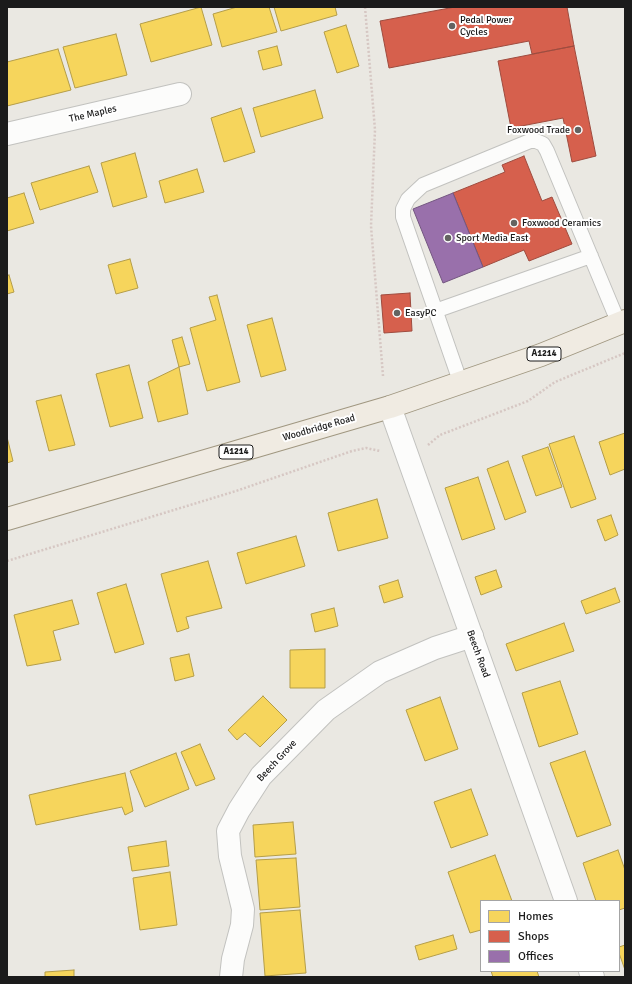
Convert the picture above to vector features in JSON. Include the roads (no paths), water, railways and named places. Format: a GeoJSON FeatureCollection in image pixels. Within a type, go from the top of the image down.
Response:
{"type":"FeatureCollection","features":[{"type":"Feature","properties":{"kind":"main road","name":"Woodbridge Road"},"geometry":{"type":"LineString","coordinates":[[7,519],[390,407],[461,384],[541,355],[622,323]]}},
{"type":"Feature","properties":{"kind":"street","name":"The Maples"},"geometry":{"type":"LineString","coordinates":[[7,134],[180,94]]}},
{"type":"Feature","properties":{"kind":"street","name":"Beech Road"},"geometry":{"type":"LineString","coordinates":[[390,407],[566,900]]}},
{"type":"Feature","properties":{"kind":"street","name":"Beech Grove"},"geometry":{"type":"LineString","coordinates":[[230,977],[242,925],[242,909],[230,856],[228,831],[239,810],[261,776],[326,710],[380,672],[435,648],[472,636]]}},
{"type":"Feature","properties":{"kind":"lane"},"geometry":{"type":"LineString","coordinates":[[461,384],[403,217],[403,209],[415,190],[436,178],[530,141],[536,141],[543,144],[547,151],[591,256],[622,323]]}},
{"type":"Feature","properties":{"kind":"lane"},"geometry":{"type":"LineString","coordinates":[[435,311],[591,256]]}},
{"type":"Feature","properties":{"kind":"place","name":"Pedal Power Cycles"},"geometry":{"type":"Point","coordinates":[452,26]}},
{"type":"Feature","properties":{"kind":"place","name":"Foxwood Trade"},"geometry":{"type":"Point","coordinates":[578,130]}},
{"type":"Feature","properties":{"kind":"place","name":"Foxwood Ceramics"},"geometry":{"type":"Point","coordinates":[514,223]}},
{"type":"Feature","properties":{"kind":"place","name":"Sport Media East"},"geometry":{"type":"Point","coordinates":[448,238]}},
{"type":"Feature","properties":{"kind":"place","name":"EasyPC"},"geometry":{"type":"Point","coordinates":[397,313]}}]}
